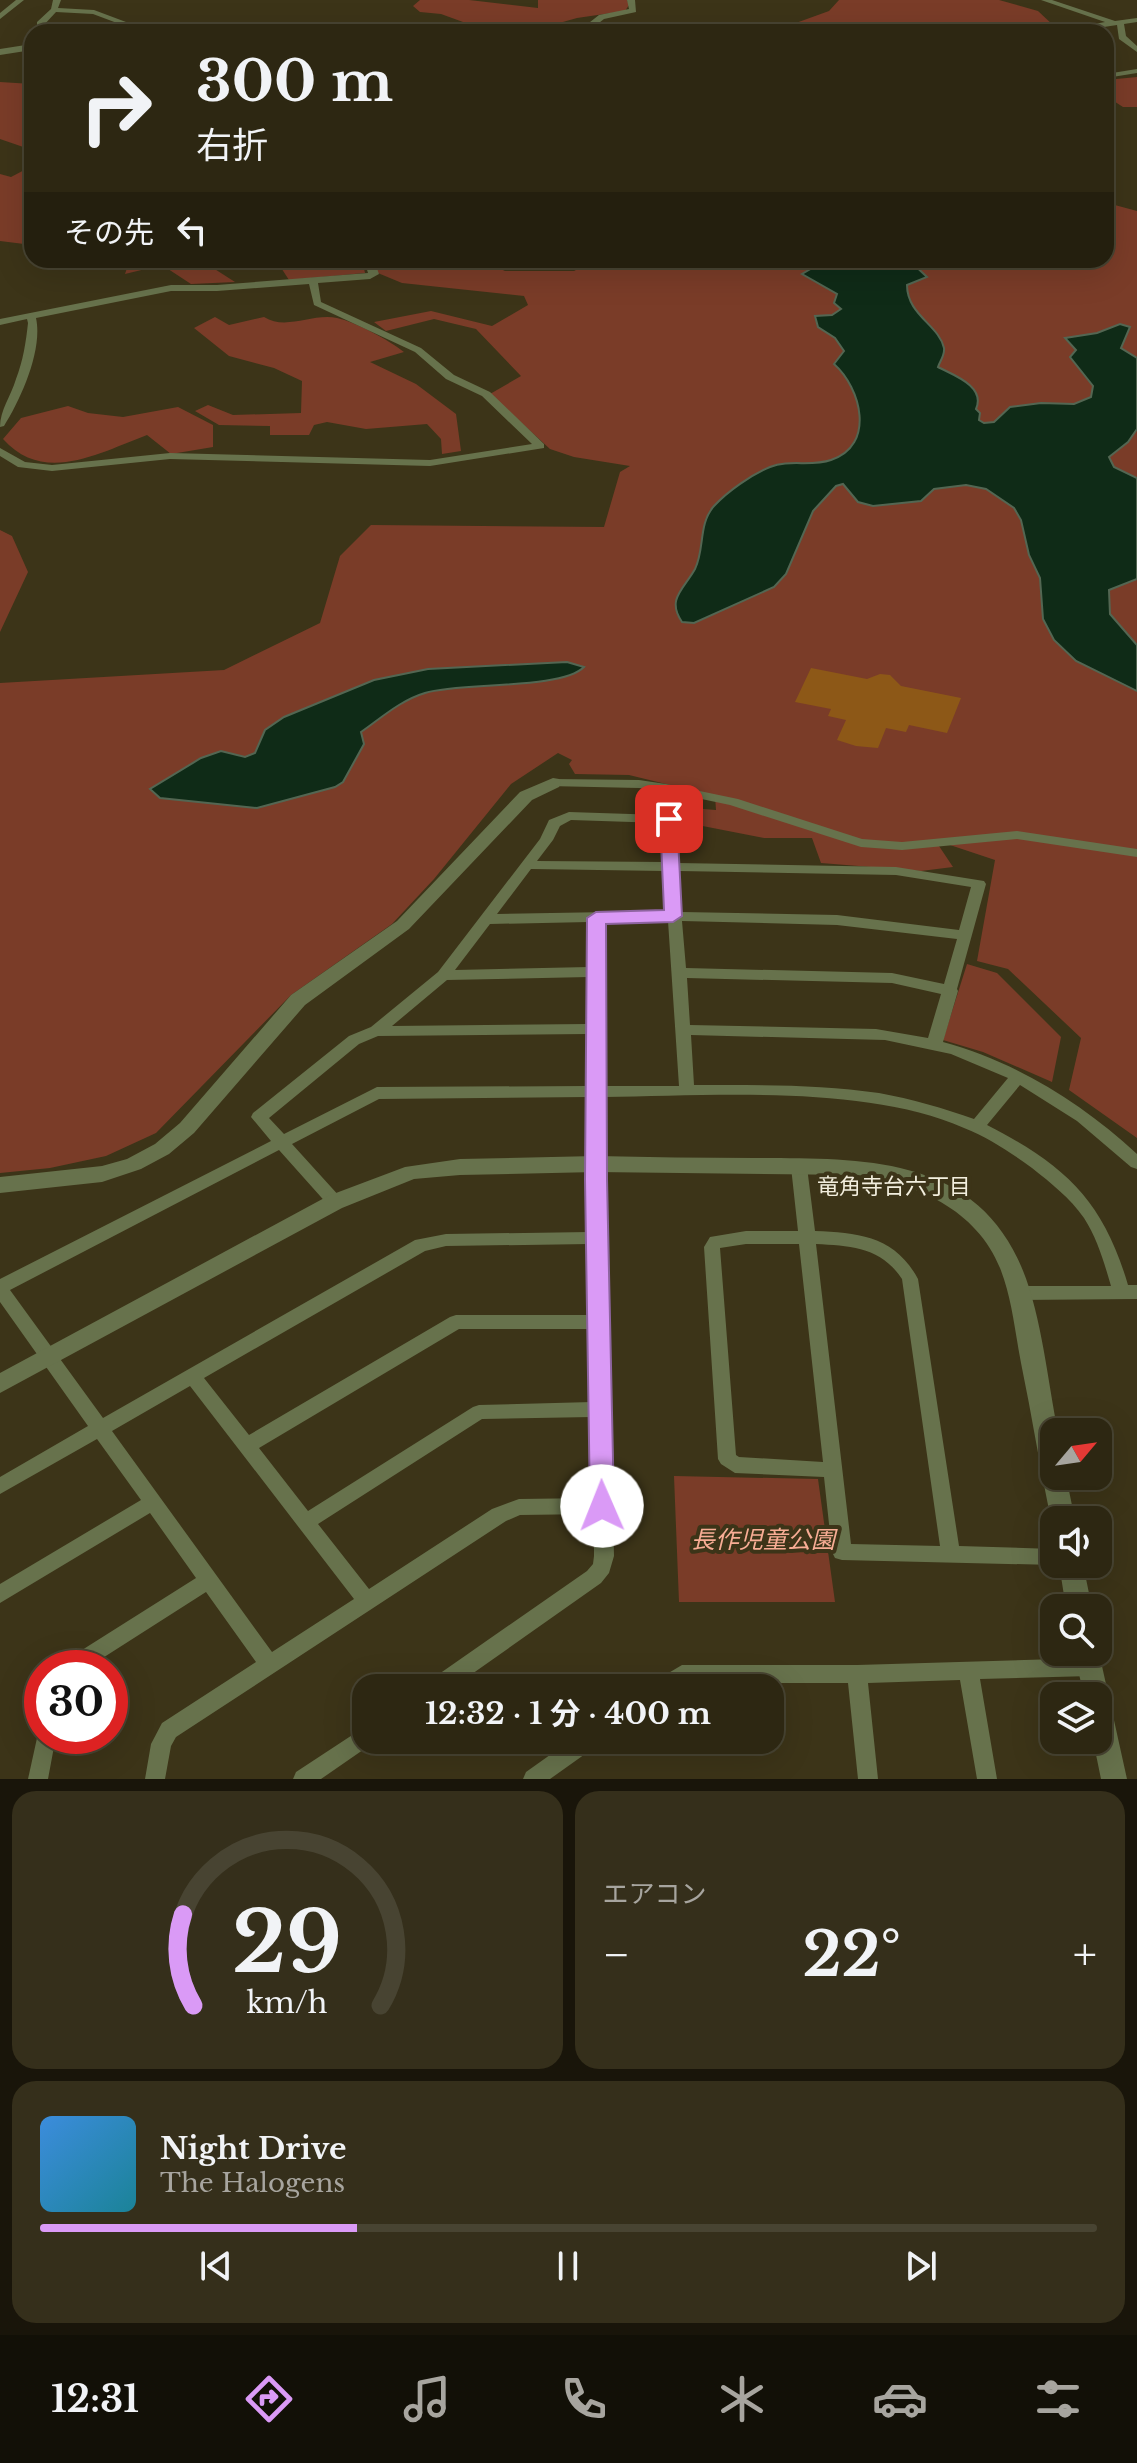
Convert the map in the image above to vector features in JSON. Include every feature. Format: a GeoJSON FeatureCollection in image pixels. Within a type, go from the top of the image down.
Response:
{"type":"FeatureCollection","features":[{"type":"Feature","properties":{"kind":"street"},"geometry":{"type":"LineString","coordinates":[[0,17],[20,0]]}},
{"type":"Feature","properties":{"kind":"street"},"geometry":{"type":"LineString","coordinates":[[40,24],[54,10],[57,0]]}},
{"type":"Feature","properties":{"kind":"street"},"geometry":{"type":"LineString","coordinates":[[592,24],[602,17],[633,10],[631,0]]}},
{"type":"Feature","properties":{"kind":"street"},"geometry":{"type":"LineString","coordinates":[[1045,0],[1117,22]]}},
{"type":"Feature","properties":{"kind":"street"},"geometry":{"type":"LineString","coordinates":[[54,10],[106,15],[128,24]]}},
{"type":"Feature","properties":{"kind":"street"},"geometry":{"type":"LineString","coordinates":[[1105,24],[1137,20]]}},
{"type":"Feature","properties":{"kind":"street"},"geometry":{"type":"LineString","coordinates":[[1117,22],[1122,37],[1137,50]]}},
{"type":"Feature","properties":{"kind":"street"},"geometry":{"type":"LineString","coordinates":[[0,52],[24,48]]}},
{"type":"Feature","properties":{"kind":"street"},"geometry":{"type":"LineString","coordinates":[[1114,75],[1137,71]]}},
{"type":"Feature","properties":{"kind":"street"},"geometry":{"type":"LineString","coordinates":[[0,322],[171,288],[370,276],[374,274],[372,268]]}},
{"type":"Feature","properties":{"kind":"street"},"geometry":{"type":"LineString","coordinates":[[0,451],[22,465],[52,468],[170,456],[430,463],[540,446],[486,394],[450,377],[418,350],[317,303],[313,281]]}},
{"type":"Feature","properties":{"kind":"street"},"geometry":{"type":"LineString","coordinates":[[0,424],[15,401],[26,372],[33,323],[31,315]]}},
{"type":"Feature","properties":{"kind":"street"},"geometry":{"type":"LineString","coordinates":[[0,1185],[102,1174],[134,1164],[162,1149],[187,1128],[298,1000],[403,925],[526,796],[553,783],[639,784],[666,788],[733,802],[861,843],[902,846],[1017,835],[1137,853]]}},
{"type":"Feature","properties":{"kind":"street"},"geometry":{"type":"LineString","coordinates":[[666,788],[687,1091]]}},
{"type":"Feature","properties":{"kind":"street"},"geometry":{"type":"LineString","coordinates":[[335,1202],[259,1117],[354,1040],[376,1031],[443,975],[554,823],[569,816],[669,819]]}},
{"type":"Feature","properties":{"kind":"street"},"geometry":{"type":"LineString","coordinates":[[526,865],[896,871],[979,884],[934,1045]]}},
{"type":"Feature","properties":{"kind":"street"},"geometry":{"type":"LineString","coordinates":[[485,919],[673,916],[837,920],[965,935]]}},
{"type":"Feature","properties":{"kind":"street"},"geometry":{"type":"LineString","coordinates":[[456,1674],[594,1577],[602,1567],[596,918]]}},
{"type":"Feature","properties":{"kind":"street"},"geometry":{"type":"LineString","coordinates":[[443,975],[596,972]]}},
{"type":"Feature","properties":{"kind":"street"},"geometry":{"type":"LineString","coordinates":[[679,973],[892,978],[951,991]]}},
{"type":"Feature","properties":{"kind":"street"},"geometry":{"type":"LineString","coordinates":[[376,1031],[596,1029]]}},
{"type":"Feature","properties":{"kind":"street"},"geometry":{"type":"LineString","coordinates":[[682,1030],[884,1035],[934,1045],[1017,1078],[1085,1116],[1137,1163]]}},
{"type":"Feature","properties":{"kind":"street"},"geometry":{"type":"LineString","coordinates":[[977,1126],[1017,1078]]}},
{"type":"Feature","properties":{"kind":"street"},"geometry":{"type":"LineString","coordinates":[[269,1664],[0,1288],[280,1142],[384,1091],[827,1091],[895,1100],[977,1126],[1028,1154],[1081,1202],[1106,1242],[1129,1292],[1018,1293]]}},
{"type":"Feature","properties":{"kind":"street"},"geometry":{"type":"LineString","coordinates":[[0,1384],[335,1202],[388,1179],[421,1171],[460,1167],[596,1164],[880,1169],[917,1180],[949,1196],[984,1225],[999,1244],[1010,1263],[1018,1293],[1043,1418]]}},
{"type":"Feature","properties":{"kind":"street"},"geometry":{"type":"LineString","coordinates":[[799,1167],[842,1552],[1040,1557]]}},
{"type":"Feature","properties":{"kind":"street"},"geometry":{"type":"LineString","coordinates":[[0,1486],[421,1245],[446,1240],[597,1238]]}},
{"type":"Feature","properties":{"kind":"street"},"geometry":{"type":"LineString","coordinates":[[832,1470],[735,1465],[727,1459],[712,1247],[721,1240],[856,1240],[894,1257],[910,1279],[951,1554]]}},
{"type":"Feature","properties":{"kind":"street"},"geometry":{"type":"LineString","coordinates":[[246,1446],[456,1322],[599,1322]]}},
{"type":"Feature","properties":{"kind":"street"},"geometry":{"type":"LineString","coordinates":[[192,1376],[366,1600]]}},
{"type":"Feature","properties":{"kind":"street"},"geometry":{"type":"LineString","coordinates":[[306,1522],[479,1412],[600,1409]]}},
{"type":"Feature","properties":{"kind":"street"},"geometry":{"type":"LineString","coordinates":[[0,1594],[153,1502]]}},
{"type":"Feature","properties":{"kind":"street"},"geometry":{"type":"LineString","coordinates":[[155,1779],[161,1744],[169,1730],[509,1510],[602,1506]]}},
{"type":"Feature","properties":{"kind":"street"},"geometry":{"type":"LineString","coordinates":[[98,1650],[209,1580]]}},
{"type":"Feature","properties":{"kind":"street"},"geometry":{"type":"LineString","coordinates":[[784,1674],[969,1672],[1040,1665]]}},
{"type":"Feature","properties":{"kind":"street"},"geometry":{"type":"LineString","coordinates":[[969,1672],[987,1779]]}},
{"type":"Feature","properties":{"kind":"street"},"geometry":{"type":"LineString","coordinates":[[857,1674],[868,1779]]}},
{"type":"Feature","properties":{"kind":"street"},"geometry":{"type":"LineString","coordinates":[[303,1779],[352,1746]]}},
{"type":"Feature","properties":{"kind":"street"},"geometry":{"type":"LineString","coordinates":[[38,1779],[43,1754]]}},
{"type":"Feature","properties":{"kind":"street"},"geometry":{"type":"LineString","coordinates":[[533,1779],[568,1754]]}},
{"type":"Feature","properties":{"kind":"street"},"geometry":{"type":"LineString","coordinates":[[1109,1754],[1114,1779]]}},
{"type":"Feature","properties":{"kind":"green space"},"geometry":{"type":"Polygon","coordinates":[[[420,0],[469,0],[538,8],[538,0],[627,0],[629,5],[625,11],[556,24],[463,22],[441,14],[420,12],[413,6],[420,0]]]}},
{"type":"Feature","properties":{"kind":"green space"},"geometry":{"type":"Polygon","coordinates":[[[839,0],[999,0],[1038,11],[1052,24],[793,24],[829,11],[839,0]]]}},
{"type":"Feature","properties":{"kind":"green space"},"geometry":{"type":"Polygon","coordinates":[[[1137,77],[1137,107],[1123,107],[1114,101],[1114,79],[1137,77]]]}},
{"type":"Feature","properties":{"kind":"green space"},"geometry":{"type":"Polygon","coordinates":[[[0,82],[24,84],[24,147],[0,139],[0,82]]]}},
{"type":"Feature","properties":{"kind":"green space"},"geometry":{"type":"Polygon","coordinates":[[[24,170],[24,244],[0,241],[0,174],[11,177],[24,170]]]}},
{"type":"Feature","properties":{"kind":"green space"},"geometry":{"type":"Polygon","coordinates":[[[1114,205],[1137,211],[1137,1138],[1069,1090],[1081,1038],[1008,969],[977,961],[995,860],[935,840],[953,867],[921,871],[821,863],[812,838],[764,838],[677,821],[678,807],[716,810],[715,796],[629,775],[575,774],[569,764],[572,760],[558,753],[511,784],[434,879],[392,924],[291,995],[156,1133],[106,1156],[50,1168],[0,1173],[0,683],[224,670],[320,623],[340,556],[371,525],[604,527],[620,472],[630,466],[574,457],[550,449],[490,394],[521,376],[476,329],[434,319],[386,331],[374,322],[431,311],[492,326],[528,305],[524,296],[402,283],[373,271],[375,268],[574,271],[580,268],[1114,268],[1114,205]]]}},
{"type":"Feature","properties":{"kind":"green space"},"geometry":{"type":"Polygon","coordinates":[[[127,268],[150,268],[125,274],[127,268]]]}},
{"type":"Feature","properties":{"kind":"green space"},"geometry":{"type":"Polygon","coordinates":[[[167,268],[213,268],[235,282],[191,284],[167,268]]]}},
{"type":"Feature","properties":{"kind":"green space"},"geometry":{"type":"Polygon","coordinates":[[[281,268],[364,268],[365,273],[289,280],[281,268]]]}},
{"type":"Feature","properties":{"kind":"green space"},"geometry":{"type":"Polygon","coordinates":[[[215,317],[229,325],[264,317],[281,322],[337,318],[381,337],[404,352],[370,362],[416,384],[456,414],[461,451],[442,454],[441,439],[427,424],[366,429],[327,422],[314,425],[309,435],[270,435],[270,426],[219,425],[195,411],[208,405],[233,415],[301,413],[302,381],[274,368],[229,356],[194,328],[215,317]]]}},
{"type":"Feature","properties":{"kind":"green space"},"geometry":{"type":"Polygon","coordinates":[[[68,406],[88,413],[123,417],[178,407],[213,425],[213,447],[171,454],[147,435],[91,456],[54,463],[19,453],[3,439],[21,418],[68,406]]]}},
{"type":"Feature","properties":{"kind":"green space"},"geometry":{"type":"Polygon","coordinates":[[[0,530],[12,536],[28,572],[0,632],[0,530]]]}},
{"type":"Feature","properties":{"kind":"green space"},"geometry":{"type":"Polygon","coordinates":[[[967,964],[997,973],[1061,1037],[1052,1082],[983,1052],[943,1040],[967,964]]]}},
{"type":"Feature","properties":{"kind":"green space","name":"長作児童公園"},"geometry":{"type":"Polygon","coordinates":[[[674,1476],[818,1479],[835,1602],[679,1602],[674,1476]]]}},
{"type":"Feature","properties":{"kind":"shaded area"},"geometry":{"type":"Polygon","coordinates":[[[812,268],[917,268],[927,277],[907,285],[908,295],[917,312],[941,340],[944,351],[938,367],[972,388],[978,401],[976,409],[980,413],[979,420],[984,423],[994,422],[1010,407],[1041,403],[1074,404],[1091,397],[1093,386],[1070,357],[1076,350],[1065,338],[1097,333],[1120,324],[1130,327],[1121,348],[1137,358],[1137,429],[1128,442],[1109,457],[1114,467],[1137,478],[1137,579],[1109,590],[1110,614],[1137,645],[1137,691],[1076,661],[1054,640],[1043,619],[1040,578],[1029,555],[1021,520],[1014,508],[986,489],[966,485],[934,489],[921,501],[873,506],[858,502],[843,484],[836,486],[813,511],[786,574],[774,587],[694,623],[682,622],[676,600],[695,569],[706,521],[714,506],[733,489],[770,467],[816,463],[845,453],[859,429],[857,401],[834,364],[844,351],[835,338],[818,327],[815,316],[832,315],[841,309],[834,303],[837,294],[802,274],[812,268]]]}},
{"type":"Feature","properties":{"kind":"shaded area"},"geometry":{"type":"Polygon","coordinates":[[[567,662],[584,667],[554,679],[441,690],[408,700],[361,732],[364,744],[343,782],[335,787],[257,808],[160,798],[150,789],[201,758],[221,751],[245,757],[255,753],[265,730],[284,717],[374,680],[428,669],[567,662]]]}},
{"type":"Feature","properties":{"kind":"building"},"geometry":{"type":"Polygon","coordinates":[[[811,668],[867,679],[880,674],[890,675],[901,686],[961,698],[947,733],[909,725],[906,732],[886,728],[878,748],[856,746],[837,740],[846,720],[828,716],[831,709],[795,702],[811,668]]]}},
{"type":"Feature","properties":{"kind":"district","name":"竜角寺台六丁目"},"geometry":{"type":"Point","coordinates":[894,1186]}},
{"type":"Feature","properties":{"kind":"route"},"geometry":{"type":"LineString","coordinates":[[602,1506],[596,1179],[596,918],[673,916],[669,819]]}}]}
